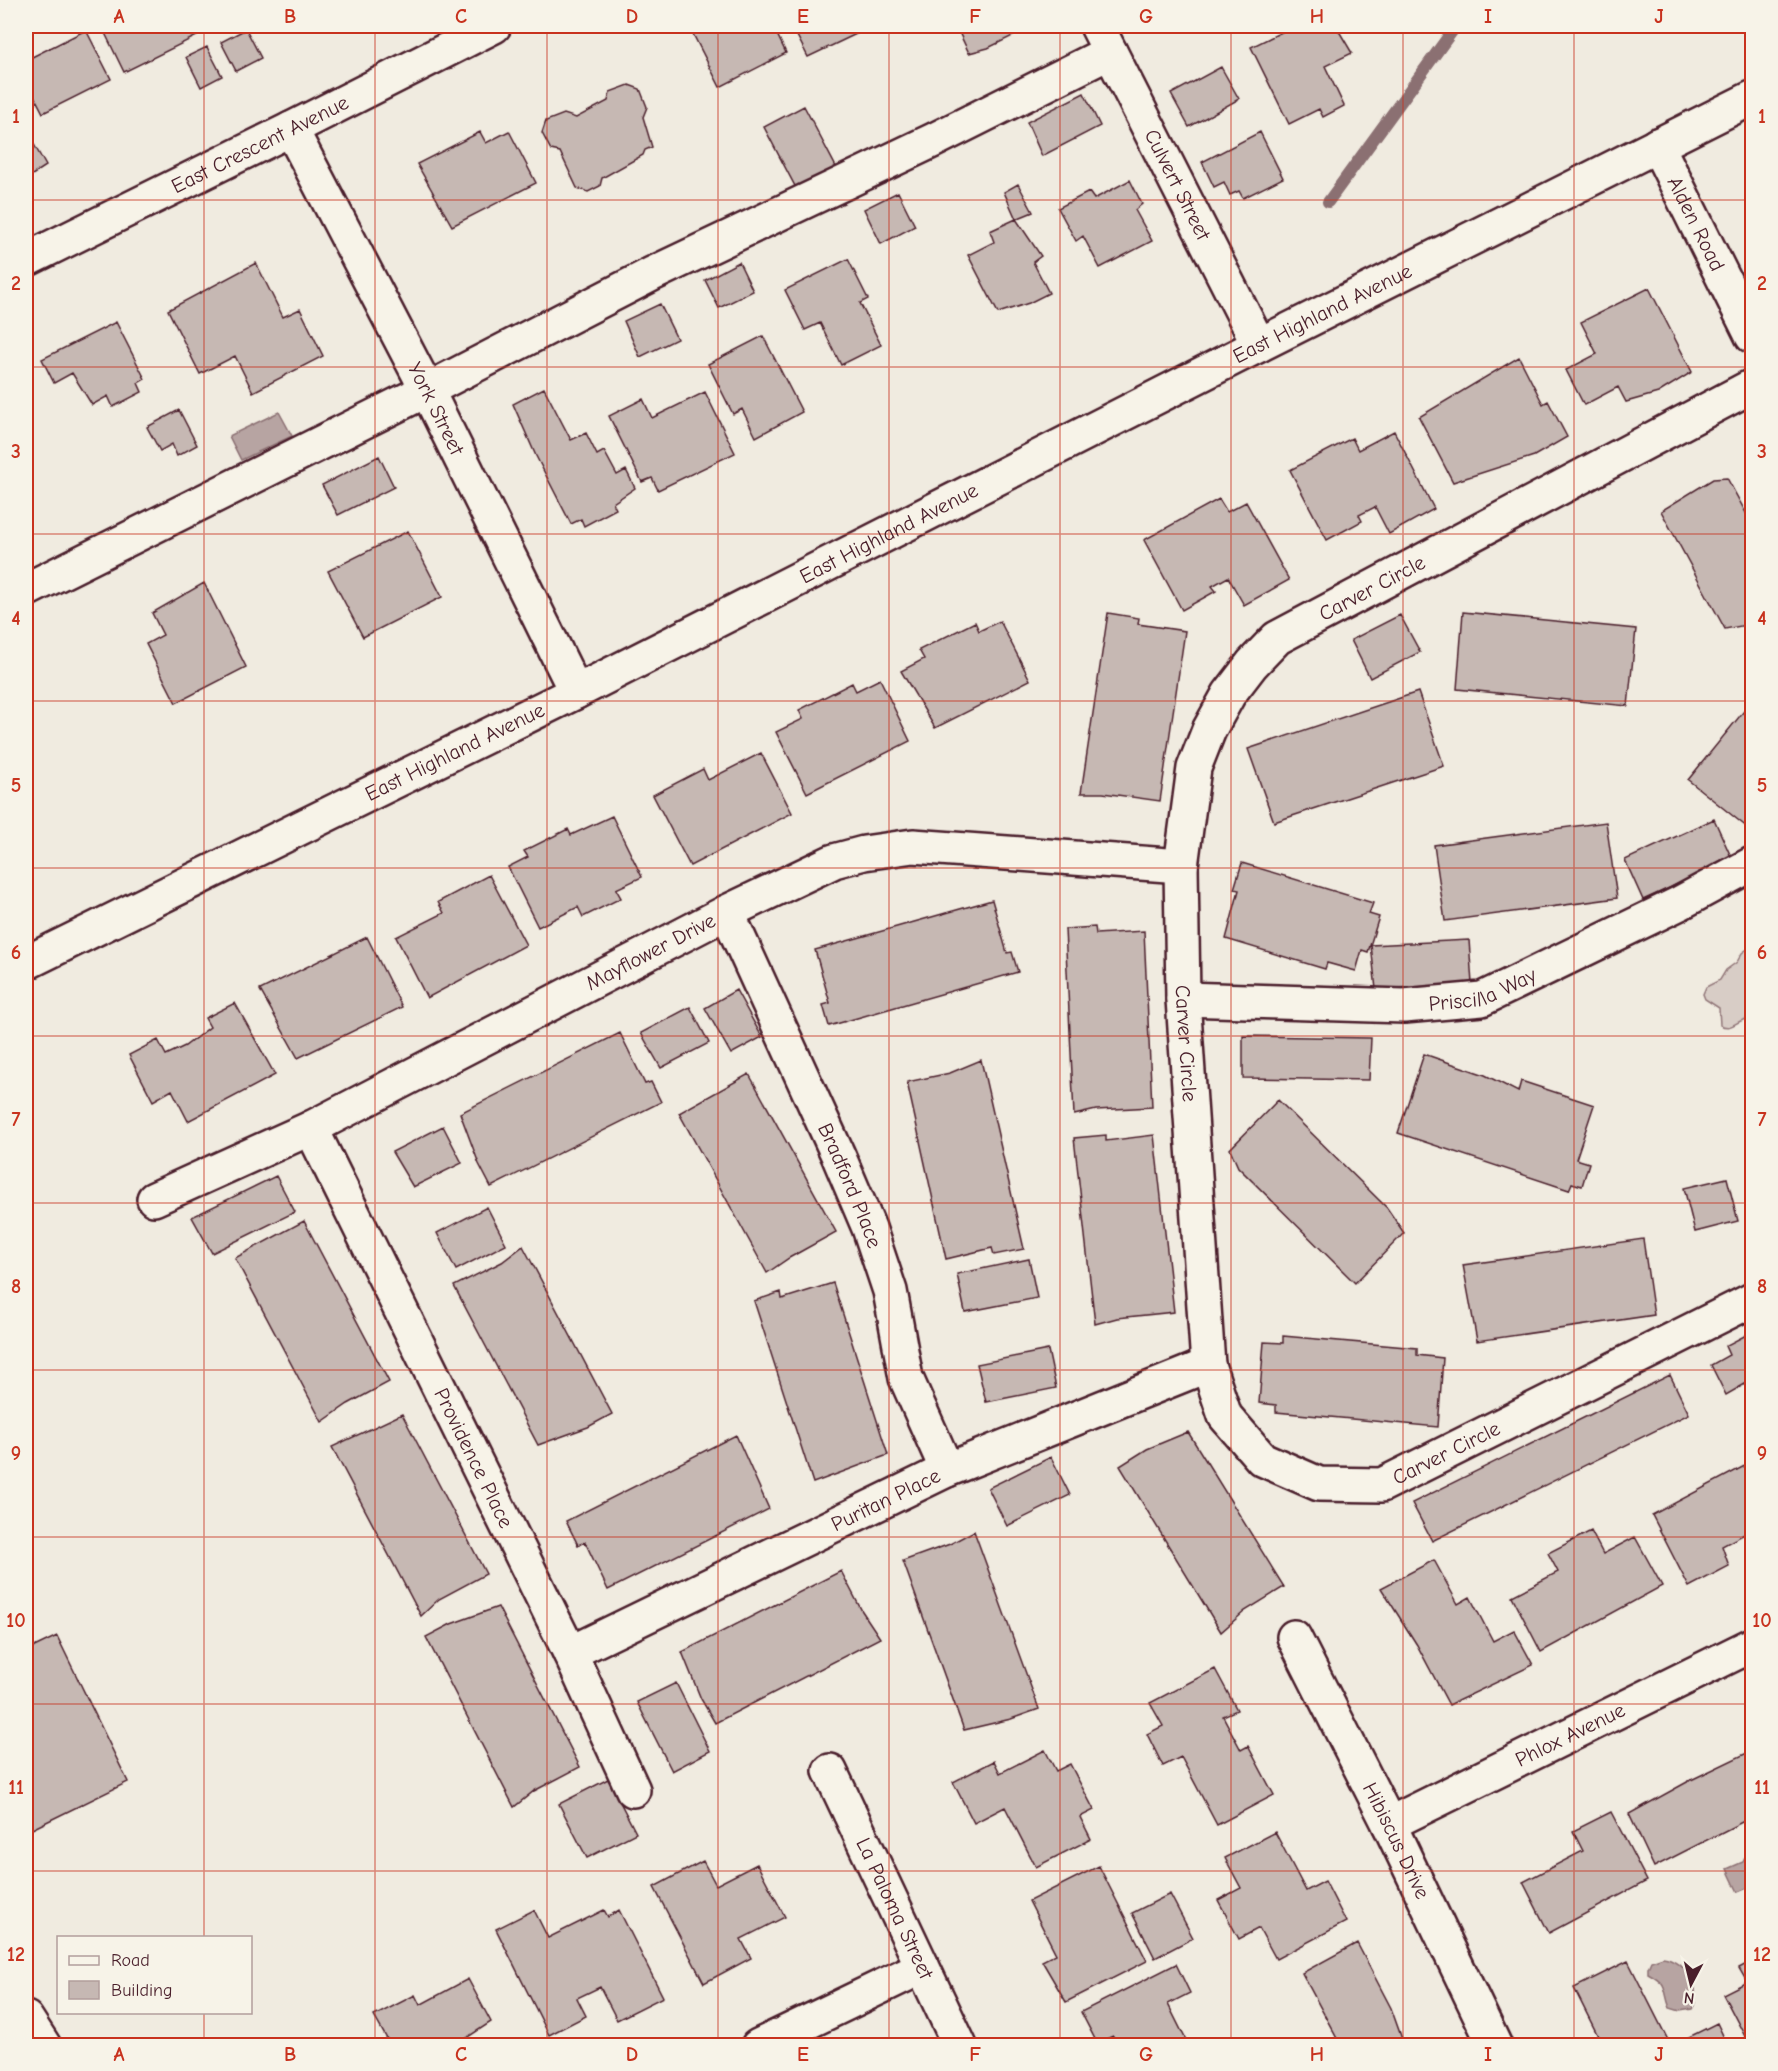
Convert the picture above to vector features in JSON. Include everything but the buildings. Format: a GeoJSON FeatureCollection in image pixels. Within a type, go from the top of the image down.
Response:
{"type":"FeatureCollection","features":[{"type":"Feature","properties":{"kind":"street","name":"East Crescent Avenue"},"geometry":{"type":"LineString","coordinates":[[26,260],[494,26]]}},
{"type":"Feature","properties":{"kind":"street","name":"Culvert Street"},"geometry":{"type":"LineString","coordinates":[[1104,39],[1259,345]]}},
{"type":"Feature","properties":{"kind":"street"},"geometry":{"type":"LineString","coordinates":[[26,590],[427,390],[652,274],[934,140],[1104,39]]}},
{"type":"Feature","properties":{"kind":"street","name":"East Highland Avenue"},"geometry":{"type":"LineString","coordinates":[[26,963],[576,692],[1752,98]]}},
{"type":"Feature","properties":{"kind":"street","name":"York Street"},"geometry":{"type":"LineString","coordinates":[[291,129],[427,390],[576,692]]}},
{"type":"Feature","properties":{"kind":"street","name":"Alden Road"},"geometry":{"type":"LineString","coordinates":[[1657,145],[1752,336]]}},
{"type":"Feature","properties":{"kind":"street","name":"Carver Circle"},"geometry":{"type":"LineString","coordinates":[[1752,386],[1277,638],[1252,664],[1229,694],[1209,730],[1194,768],[1181,866],[1183,999],[1208,1365],[1225,1416],[1262,1459],[1319,1484],[1382,1485],[1752,1300]]}},
{"type":"Feature","properties":{"kind":"street","name":"Mayflower Drive"},"geometry":{"type":"LineString","coordinates":[[154,1199],[311,1128],[727,912],[834,861],[891,848],[913,846],[1181,866]]}},
{"type":"Feature","properties":{"kind":"street","name":"Priscilla Way"},"geometry":{"type":"LineString","coordinates":[[1183,999],[1404,1006],[1482,999],[1680,903],[1752,864]]}},
{"type":"Feature","properties":{"kind":"street","name":"Bradford Place"},"geometry":{"type":"LineString","coordinates":[[727,912],[869,1228],[890,1291],[906,1378],[947,1470]]}},
{"type":"Feature","properties":{"kind":"street","name":"Providence Place"},"geometry":{"type":"LineString","coordinates":[[311,1128],[570,1653],[633,1790]]}},
{"type":"Feature","properties":{"kind":"street","name":"Puritan Place"},"geometry":{"type":"LineString","coordinates":[[570,1653],[947,1470],[1208,1365]]}},
{"type":"Feature","properties":{"kind":"street","name":"Hibiscus Drive"},"geometry":{"type":"LineString","coordinates":[[1294,1637],[1389,1824],[1495,2046]]}},
{"type":"Feature","properties":{"kind":"street","name":"Phlox Avenue"},"geometry":{"type":"LineString","coordinates":[[1389,1824],[1752,1645]]}},
{"type":"Feature","properties":{"kind":"street","name":"La Paloma Street"},"geometry":{"type":"LineString","coordinates":[[830,1771],[960,2046]]}},
{"type":"Feature","properties":{"kind":"street"},"geometry":{"type":"LineString","coordinates":[[758,2046],[922,1967]]}},
{"type":"Feature","properties":{"kind":"street"},"geometry":{"type":"LineString","coordinates":[[26,2018],[44,2046]]}},
{"type":"Feature","properties":{"kind":"shaded area"},"geometry":{"type":"Polygon","coordinates":[[[279,412],[292,436],[241,460],[229,436],[279,412]]]}},
{"type":"Feature","properties":{"kind":"shaded area"},"geometry":{"type":"Polygon","coordinates":[[[1746,950],[1752,950],[1752,1019],[1725,1027],[1720,1025],[1719,1008],[1705,999],[1703,994],[1706,987],[1720,980],[1726,970],[1737,962],[1746,950]]]}},
{"type":"Feature","properties":{"kind":"shaded area"},"geometry":{"type":"Polygon","coordinates":[[[1752,1843],[1752,1886],[1738,1892],[1727,1869],[1743,1862],[1752,1843]]]}},
{"type":"Feature","properties":{"kind":"shaded area"},"geometry":{"type":"Polygon","coordinates":[[[1663,1957],[1678,1964],[1690,1977],[1696,1993],[1692,2009],[1680,2011],[1670,2008],[1663,1984],[1648,1973],[1651,1961],[1663,1957]]]}},
{"type":"Feature","properties":{"kind":"waterway"},"geometry":{"type":"LineString","coordinates":[[1328,202],[1456,26]]}}]}
